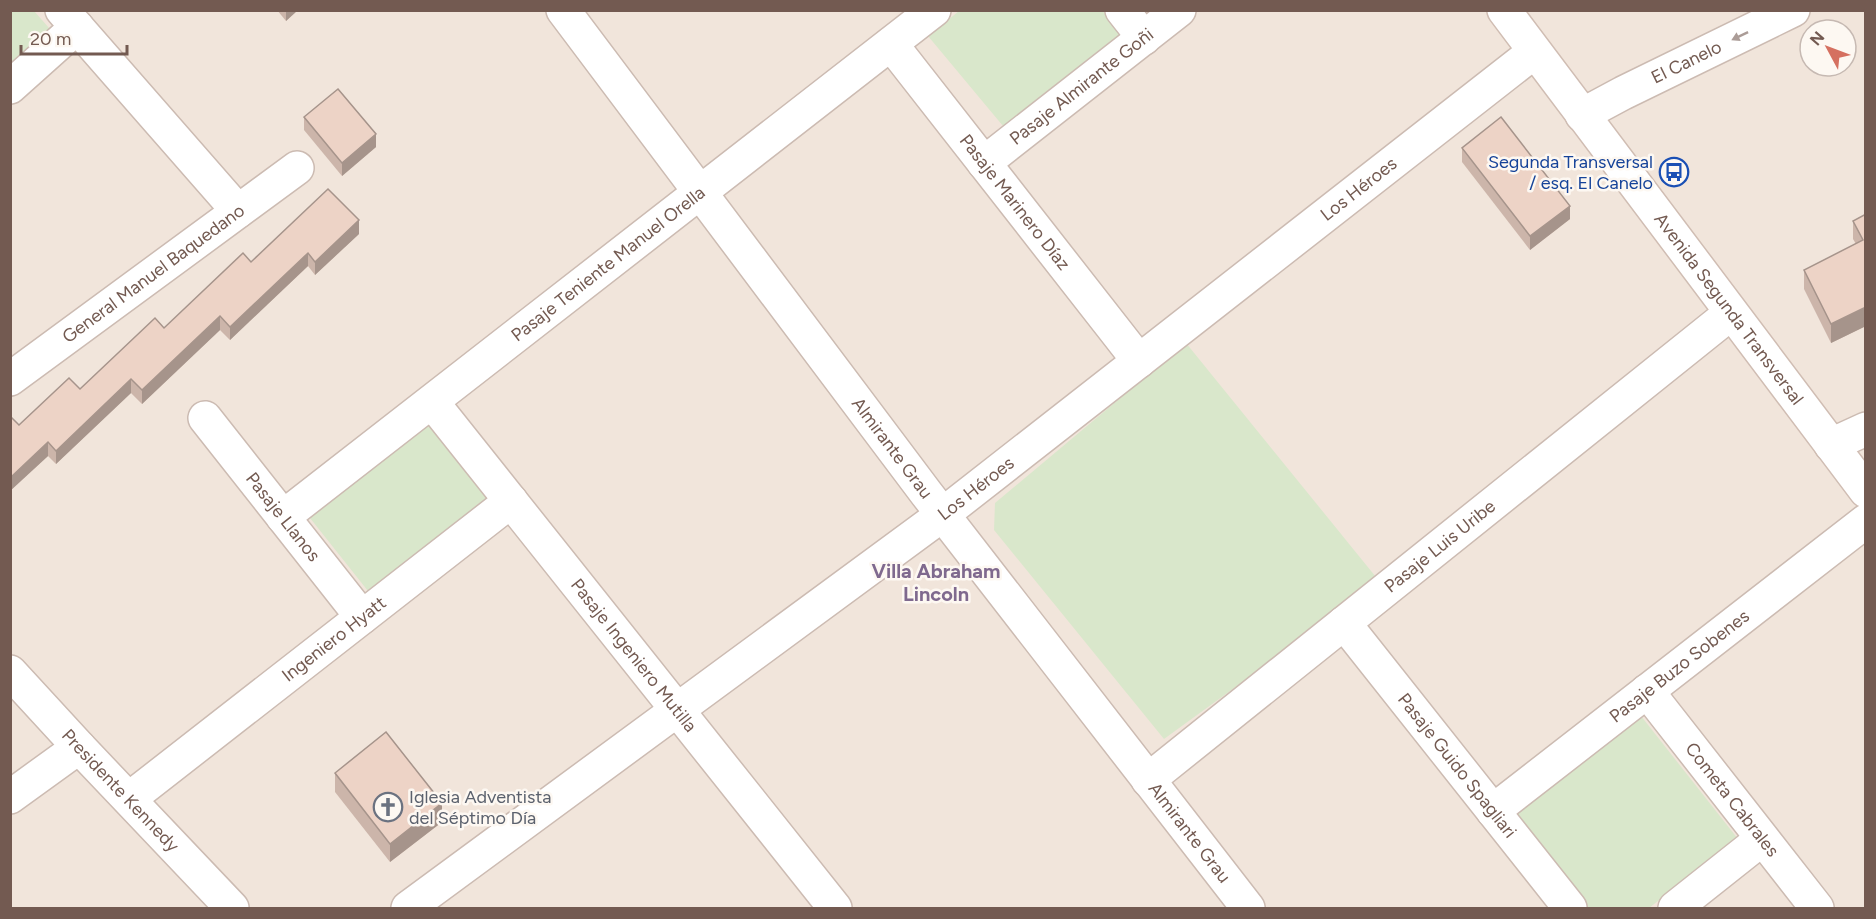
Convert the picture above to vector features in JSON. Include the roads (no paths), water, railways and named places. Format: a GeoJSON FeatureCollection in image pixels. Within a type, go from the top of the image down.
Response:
{"type":"FeatureCollection","features":[{"type":"Feature","properties":{"kind":"street","name":"Almirante Grau"},"geometry":{"type":"LineString","coordinates":[[563,10],[942,515],[1248,909]]}},
{"type":"Feature","properties":{"kind":"street","name":"Pasaje Teniente Manuel Orella"},"geometry":{"type":"LineString","coordinates":[[283,517],[933,10]]}},
{"type":"Feature","properties":{"kind":"street"},"geometry":{"type":"LineString","coordinates":[[1122,10],[1144,38]]}},
{"type":"Feature","properties":{"kind":"street","name":"Pasaje Almirante Goñi"},"geometry":{"type":"LineString","coordinates":[[984,163],[1179,10]]}},
{"type":"Feature","properties":{"kind":"street","name":"Avenida Segunda Transversal"},"geometry":{"type":"LineString","coordinates":[[1504,10],[1866,491]]}},
{"type":"Feature","properties":{"kind":"street","name":"El Canelo"},"geometry":{"type":"LineString","coordinates":[[1582,116],[1623,93],[1793,10]]}},
{"type":"Feature","properties":{"kind":"street"},"geometry":{"type":"LineString","coordinates":[[10,87],[69,19],[238,211]]}},
{"type":"Feature","properties":{"kind":"street","name":"Pasaje Marinero Díaz"},"geometry":{"type":"LineString","coordinates":[[891,44],[1139,361]]}},
{"type":"Feature","properties":{"kind":"street","name":"Los Héroes"},"geometry":{"type":"LineString","coordinates":[[408,909],[942,515],[1534,52]]}},
{"type":"Feature","properties":{"kind":"street","name":"General Manuel Baquedano"},"geometry":{"type":"LineString","coordinates":[[10,379],[297,168]]}},
{"type":"Feature","properties":{"kind":"street","name":"Pasaje Luis Uribe"},"geometry":{"type":"LineString","coordinates":[[1148,780],[1731,313]]}},
{"type":"Feature","properties":{"kind":"street","name":"Pasaje Ingeniero Mutilla"},"geometry":{"type":"LineString","coordinates":[[432,402],[835,909]]}},
{"type":"Feature","properties":{"kind":"street","name":"Pasaje Llanos"},"geometry":{"type":"LineString","coordinates":[[205,418],[362,617]]}},
{"type":"Feature","properties":{"kind":"street"},"geometry":{"type":"LineString","coordinates":[[1831,445],[1866,429]]}},
{"type":"Feature","properties":{"kind":"street","name":"Ingeniero Hyatt"},"geometry":{"type":"LineString","coordinates":[[129,799],[511,501]]}},
{"type":"Feature","properties":{"kind":"street","name":"Pasaje Buzo Sobenes"},"geometry":{"type":"LineString","coordinates":[[1493,812],[1866,521]]}},
{"type":"Feature","properties":{"kind":"street","name":"Pasaje Guido Spagliari"},"geometry":{"type":"LineString","coordinates":[[1344,623],[1570,909]]}},
{"type":"Feature","properties":{"kind":"street","name":"Presidente Kennedy"},"geometry":{"type":"LineString","coordinates":[[10,672],[232,909]]}},
{"type":"Feature","properties":{"kind":"street","name":"Cometa Cabrales"},"geometry":{"type":"LineString","coordinates":[[1647,691],[1817,909]]}},
{"type":"Feature","properties":{"kind":"street"},"geometry":{"type":"LineString","coordinates":[[10,797],[79,747]]}},
{"type":"Feature","properties":{"kind":"street"},"geometry":{"type":"LineString","coordinates":[[1675,909],[1762,839]]}},
{"type":"Feature","properties":{"kind":"place","name":"Segunda Transversal / esq. El Canelo"},"geometry":{"type":"Point","coordinates":[1674,172]}},
{"type":"Feature","properties":{"kind":"place","name":"Iglesia Adventista del Séptimo Día"},"geometry":{"type":"Point","coordinates":[388,807]}},
{"type":"Feature","properties":{"kind":"district","name":"Villa Abraham Lincoln"},"geometry":{"type":"Point","coordinates":[936,582]}}]}
